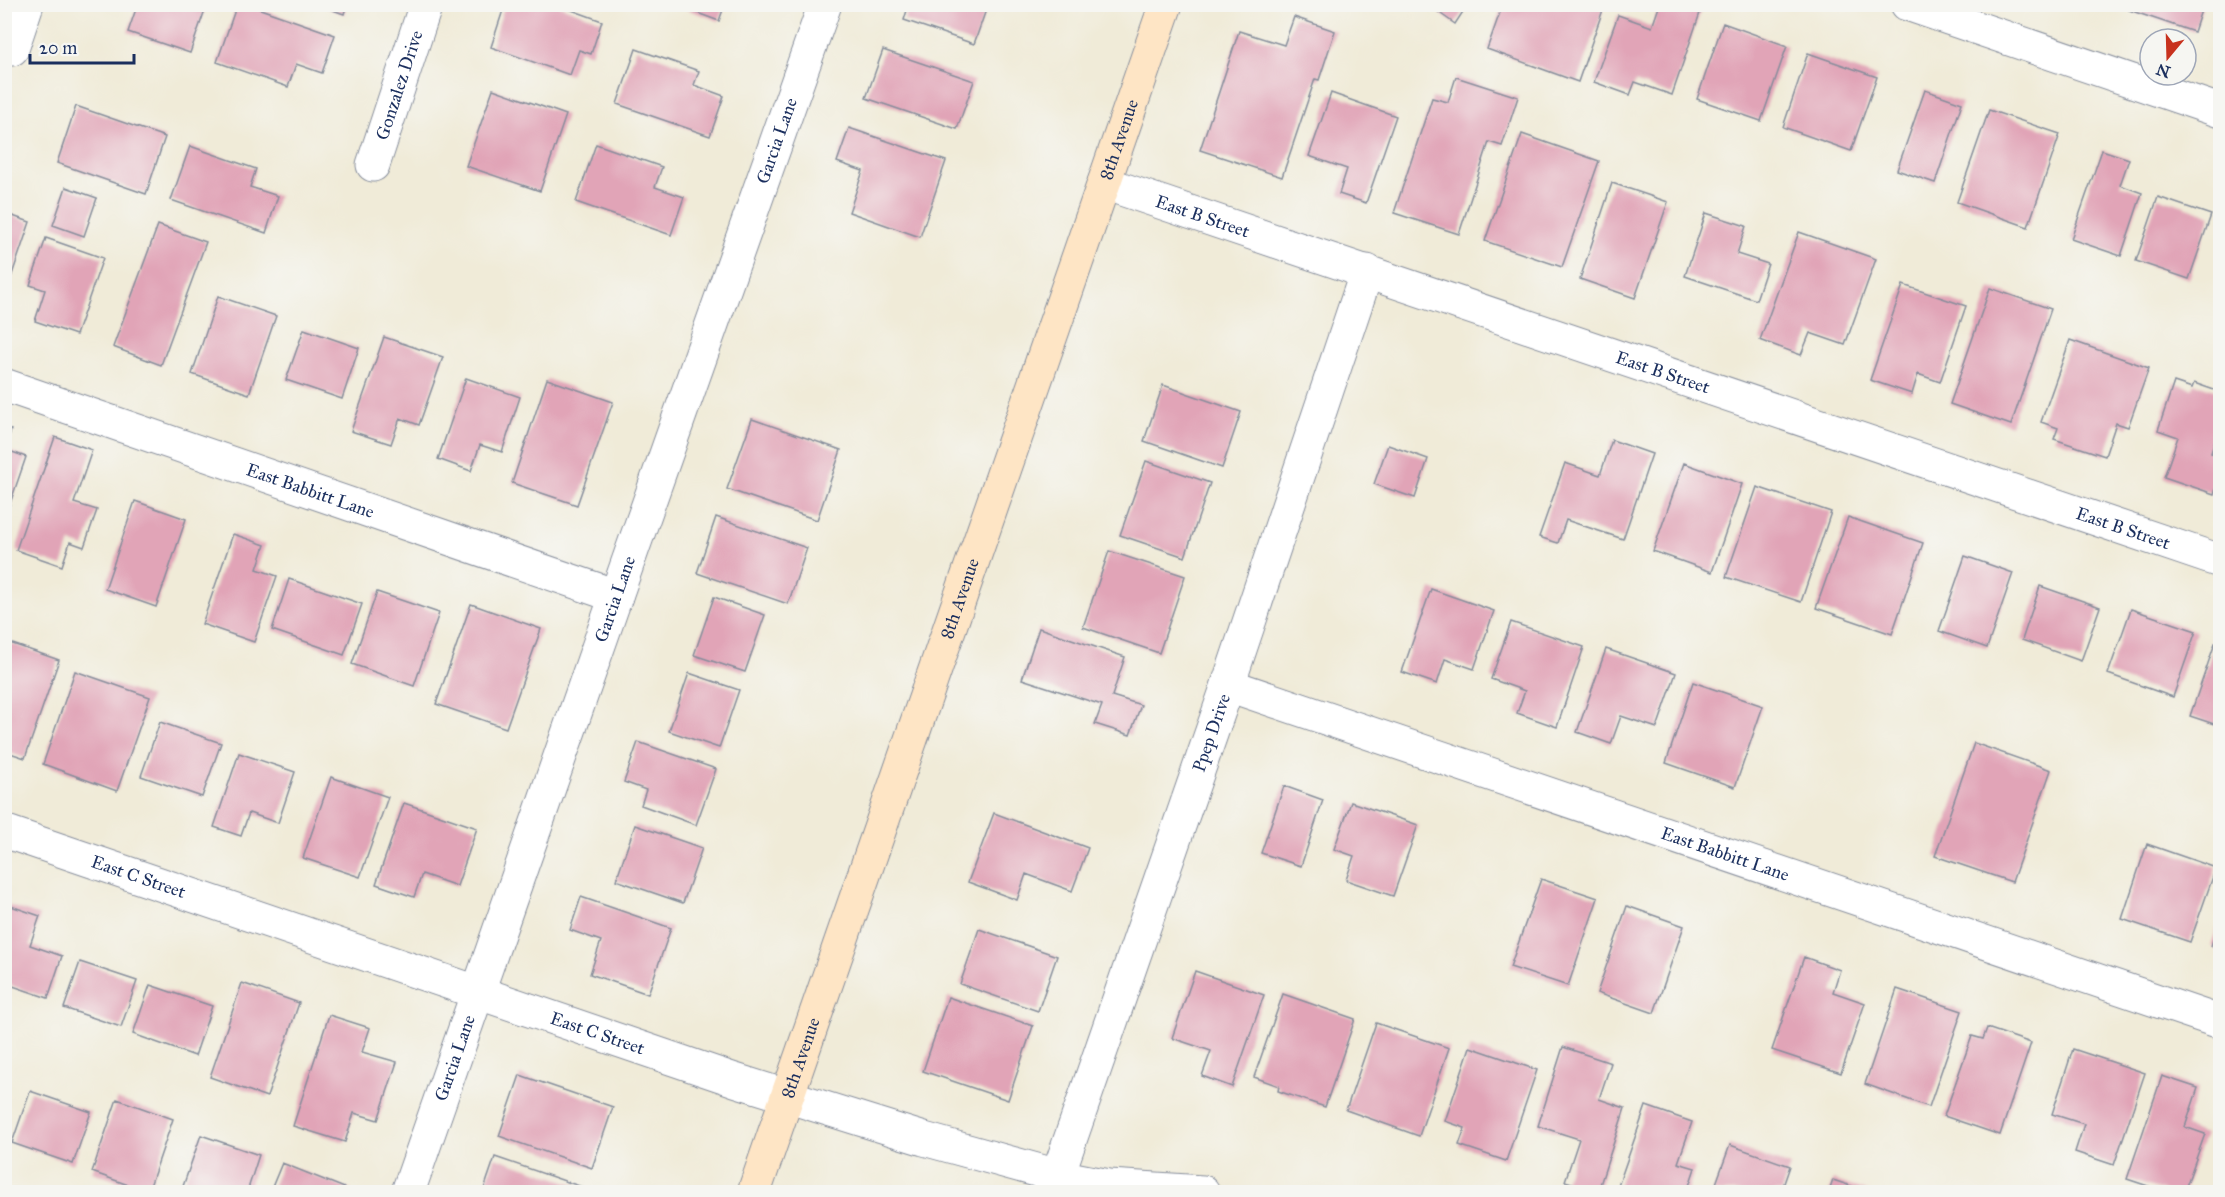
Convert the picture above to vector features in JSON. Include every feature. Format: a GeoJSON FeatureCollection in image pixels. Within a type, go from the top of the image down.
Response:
{"type":"FeatureCollection","features":[{"type":"Feature","properties":{"kind":"main road","name":"8th Avenue"},"geometry":{"type":"LineString","coordinates":[[754,1192],[1166,4]]}},
{"type":"Feature","properties":{"kind":"street"},"geometry":{"type":"LineString","coordinates":[[12,49],[27,4]]}},
{"type":"Feature","properties":{"kind":"street","name":"Gonzalez Drive"},"geometry":{"type":"LineString","coordinates":[[373,165],[426,4]]}},
{"type":"Feature","properties":{"kind":"street","name":"Garcia Lane"},"geometry":{"type":"LineString","coordinates":[[408,1192],[825,4]]}},
{"type":"Feature","properties":{"kind":"street"},"geometry":{"type":"LineString","coordinates":[[1907,4],[2220,111]]}},
{"type":"Feature","properties":{"kind":"street","name":"East B Street"},"geometry":{"type":"LineString","coordinates":[[1104,183],[2220,561]]}},
{"type":"Feature","properties":{"kind":"street","name":"Ppep Drive"},"geometry":{"type":"LineString","coordinates":[[1055,1184],[1228,685],[1367,271]]}},
{"type":"Feature","properties":{"kind":"street","name":"East Babbitt Lane"},"geometry":{"type":"LineString","coordinates":[[4,385],[616,596]]}},
{"type":"Feature","properties":{"kind":"street","name":"East Babbitt Lane"},"geometry":{"type":"LineString","coordinates":[[1228,685],[2220,1022]]}},
{"type":"Feature","properties":{"kind":"street","name":"East C Street"},"geometry":{"type":"LineString","coordinates":[[4,831],[478,993],[1055,1184],[1203,1192]]}},
{"type":"Feature","properties":{"kind":"building"},"geometry":{"type":"Polygon","coordinates":[[[123,4],[207,4],[190,53],[128,32],[136,9],[123,4]]]}},
{"type":"Feature","properties":{"kind":"building"},"geometry":{"type":"Polygon","coordinates":[[[237,4],[246,4],[335,35],[322,73],[296,64],[288,87],[217,62],[237,4]]]}},
{"type":"Feature","properties":{"kind":"building"},"geometry":{"type":"Polygon","coordinates":[[[316,4],[347,4],[344,14],[316,4]]]}},
{"type":"Feature","properties":{"kind":"building"},"geometry":{"type":"Polygon","coordinates":[[[505,4],[555,4],[602,21],[591,54],[579,50],[570,75],[491,47],[505,4]]]}},
{"type":"Feature","properties":{"kind":"building"},"geometry":{"type":"Polygon","coordinates":[[[673,4],[725,4],[719,21],[673,4]]]}},
{"type":"Feature","properties":{"kind":"building"},"geometry":{"type":"Polygon","coordinates":[[[909,4],[988,4],[974,44],[904,20],[909,4]]]}},
{"type":"Feature","properties":{"kind":"building"},"geometry":{"type":"Polygon","coordinates":[[[1427,4],[1468,4],[1455,24],[1427,4]]]}},
{"type":"Feature","properties":{"kind":"building"},"geometry":{"type":"Polygon","coordinates":[[[1503,4],[1605,4],[1578,82],[1487,49],[1503,4]]]}},
{"type":"Feature","properties":{"kind":"building"},"geometry":{"type":"Polygon","coordinates":[[[1660,4],[1677,4],[1700,13],[1672,95],[1635,82],[1630,95],[1594,82],[1618,15],[1652,27],[1660,4]]]}},
{"type":"Feature","properties":{"kind":"building"},"geometry":{"type":"Polygon","coordinates":[[[2131,4],[2203,4],[2196,27],[2179,27],[2129,10],[2131,4]]]}},
{"type":"Feature","properties":{"kind":"building"},"geometry":{"type":"Polygon","coordinates":[[[1294,17],[1335,31],[1319,80],[1315,79],[1282,177],[1200,150],[1239,31],[1284,45],[1294,17]]]}},
{"type":"Feature","properties":{"kind":"building"},"geometry":{"type":"Polygon","coordinates":[[[1723,23],[1787,46],[1761,121],[1697,99],[1723,23]]]}},
{"type":"Feature","properties":{"kind":"building"},"geometry":{"type":"Polygon","coordinates":[[[636,49],[699,71],[694,85],[724,96],[710,136],[617,104],[636,49]]]}},
{"type":"Feature","properties":{"kind":"building"},"geometry":{"type":"Polygon","coordinates":[[[883,50],[974,81],[957,129],[866,98],[883,50]]]}},
{"type":"Feature","properties":{"kind":"building"},"geometry":{"type":"Polygon","coordinates":[[[1808,53],[1877,77],[1851,151],[1783,127],[1808,53]]]}},
{"type":"Feature","properties":{"kind":"building"},"geometry":{"type":"Polygon","coordinates":[[[1456,77],[1518,97],[1502,146],[1489,142],[1459,234],[1394,213],[1432,98],[1448,102],[1456,77]]]}},
{"type":"Feature","properties":{"kind":"building"},"geometry":{"type":"Polygon","coordinates":[[[493,89],[566,115],[540,191],[466,166],[493,89]]]}},
{"type":"Feature","properties":{"kind":"building"},"geometry":{"type":"Polygon","coordinates":[[[1925,90],[1962,103],[1935,183],[1897,170],[1925,90]]]}},
{"type":"Feature","properties":{"kind":"building"},"geometry":{"type":"Polygon","coordinates":[[[1331,93],[1396,116],[1366,203],[1339,194],[1347,169],[1309,156],[1331,93]]]}},
{"type":"Feature","properties":{"kind":"building"},"geometry":{"type":"Polygon","coordinates":[[[76,106],[165,137],[146,194],[57,163],[76,106]]]}},
{"type":"Feature","properties":{"kind":"building"},"geometry":{"type":"Polygon","coordinates":[[[1989,110],[2060,134],[2028,227],[1957,202],[1989,110]]]}},
{"type":"Feature","properties":{"kind":"building"},"geometry":{"type":"Polygon","coordinates":[[[849,128],[946,161],[920,237],[849,212],[863,171],[837,162],[849,128]]]}},
{"type":"Feature","properties":{"kind":"building"},"geometry":{"type":"Polygon","coordinates":[[[1522,134],[1599,161],[1562,267],[1485,241],[1522,134]]]}},
{"type":"Feature","properties":{"kind":"building"},"geometry":{"type":"Polygon","coordinates":[[[596,144],[662,167],[655,187],[684,197],[671,235],[576,202],[596,144]]]}},
{"type":"Feature","properties":{"kind":"building"},"geometry":{"type":"Polygon","coordinates":[[[190,146],[256,169],[250,187],[278,196],[266,233],[171,200],[190,146]]]}},
{"type":"Feature","properties":{"kind":"building"},"geometry":{"type":"Polygon","coordinates":[[[2102,150],[2129,159],[2120,185],[2142,193],[2121,256],[2071,239],[2102,150]]]}},
{"type":"Feature","properties":{"kind":"building"},"geometry":{"type":"Polygon","coordinates":[[[1612,183],[1668,202],[1635,298],[1580,279],[1612,183]]]}},
{"type":"Feature","properties":{"kind":"building"},"geometry":{"type":"Polygon","coordinates":[[[66,187],[97,198],[84,236],[53,225],[66,187]]]}},
{"type":"Feature","properties":{"kind":"building"},"geometry":{"type":"Polygon","coordinates":[[[2158,197],[2211,215],[2189,279],[2136,261],[2158,197]]]}},
{"type":"Feature","properties":{"kind":"building"},"geometry":{"type":"Polygon","coordinates":[[[4,213],[30,222],[5,295],[4,295],[4,213]]]}},
{"type":"Feature","properties":{"kind":"building"},"geometry":{"type":"Polygon","coordinates":[[[1706,213],[1746,226],[1737,254],[1768,264],[1756,300],[1685,276],[1706,213]]]}},
{"type":"Feature","properties":{"kind":"building"},"geometry":{"type":"Polygon","coordinates":[[[158,225],[206,242],[161,365],[113,347],[158,225]]]}},
{"type":"Feature","properties":{"kind":"building"},"geometry":{"type":"Polygon","coordinates":[[[1799,232],[1876,259],[1845,345],[1810,333],[1801,355],[1760,340],[1799,232]]]}},
{"type":"Feature","properties":{"kind":"building"},"geometry":{"type":"Polygon","coordinates":[[[46,238],[103,258],[76,335],[35,321],[45,290],[30,285],[46,238]]]}},
{"type":"Feature","properties":{"kind":"building"},"geometry":{"type":"Polygon","coordinates":[[[1903,285],[1966,306],[1940,382],[1918,374],[1912,394],[1870,380],[1903,285]]]}},
{"type":"Feature","properties":{"kind":"building"},"geometry":{"type":"Polygon","coordinates":[[[1990,288],[2051,309],[2011,425],[1950,404],[1990,288]]]}},
{"type":"Feature","properties":{"kind":"building"},"geometry":{"type":"Polygon","coordinates":[[[218,296],[276,316],[249,394],[192,374],[218,296]]]}},
{"type":"Feature","properties":{"kind":"building"},"geometry":{"type":"Polygon","coordinates":[[[304,329],[359,348],[342,399],[286,380],[304,329]]]}},
{"type":"Feature","properties":{"kind":"building"},"geometry":{"type":"Polygon","coordinates":[[[384,337],[443,357],[419,425],[400,418],[391,444],[351,431],[384,337]]]}},
{"type":"Feature","properties":{"kind":"building"},"geometry":{"type":"Polygon","coordinates":[[[2070,340],[2149,368],[2128,427],[2116,423],[2105,456],[2054,439],[2058,428],[2041,422],[2070,340]]]}},
{"type":"Feature","properties":{"kind":"building"},"geometry":{"type":"Polygon","coordinates":[[[466,378],[520,397],[502,452],[480,445],[471,471],[438,459],[466,378]]]}},
{"type":"Feature","properties":{"kind":"building"},"geometry":{"type":"Polygon","coordinates":[[[547,379],[613,402],[577,505],[512,483],[547,379]]]}},
{"type":"Feature","properties":{"kind":"building"},"geometry":{"type":"Polygon","coordinates":[[[2174,382],[2192,388],[2194,383],[2220,392],[2220,425],[2211,453],[2220,456],[2220,475],[2214,494],[2164,477],[2178,437],[2158,430],[2174,382]]]}},
{"type":"Feature","properties":{"kind":"building"},"geometry":{"type":"Polygon","coordinates":[[[1163,385],[1241,412],[1222,468],[1144,441],[1163,385]]]}},
{"type":"Feature","properties":{"kind":"building"},"geometry":{"type":"Polygon","coordinates":[[[752,419],[841,450],[817,520],[727,489],[752,419]]]}},
{"type":"Feature","properties":{"kind":"building"},"geometry":{"type":"Polygon","coordinates":[[[4,427],[11,430],[5,449],[4,449],[4,427]]]}},
{"type":"Feature","properties":{"kind":"building"},"geometry":{"type":"Polygon","coordinates":[[[55,437],[92,450],[74,503],[97,510],[84,547],[70,542],[62,566],[16,550],[55,437]]]}},
{"type":"Feature","properties":{"kind":"building"},"geometry":{"type":"Polygon","coordinates":[[[1612,440],[1652,454],[1623,539],[1566,520],[1558,543],[1539,537],[1565,463],[1600,475],[1612,440]]]}},
{"type":"Feature","properties":{"kind":"building"},"geometry":{"type":"Polygon","coordinates":[[[1388,445],[1428,459],[1415,498],[1374,484],[1388,445]]]}},
{"type":"Feature","properties":{"kind":"building"},"geometry":{"type":"Polygon","coordinates":[[[4,449],[26,457],[5,518],[4,518],[4,449]]]}},
{"type":"Feature","properties":{"kind":"building"},"geometry":{"type":"Polygon","coordinates":[[[1146,461],[1210,483],[1185,557],[1120,535],[1146,461]]]}},
{"type":"Feature","properties":{"kind":"building"},"geometry":{"type":"Polygon","coordinates":[[[1684,463],[1742,484],[1712,572],[1653,551],[1684,463]]]}},
{"type":"Feature","properties":{"kind":"building"},"geometry":{"type":"Polygon","coordinates":[[[1757,487],[1831,512],[1801,602],[1726,577],[1757,487]]]}},
{"type":"Feature","properties":{"kind":"building"},"geometry":{"type":"Polygon","coordinates":[[[135,501],[186,519],[156,607],[105,589],[135,501]]]}},
{"type":"Feature","properties":{"kind":"building"},"geometry":{"type":"Polygon","coordinates":[[[716,517],[807,548],[788,604],[697,573],[716,517]]]}},
{"type":"Feature","properties":{"kind":"building"},"geometry":{"type":"Polygon","coordinates":[[[1848,517],[1923,543],[1892,634],[1816,608],[1848,517]]]}},
{"type":"Feature","properties":{"kind":"building"},"geometry":{"type":"Polygon","coordinates":[[[233,534],[265,545],[257,569],[277,576],[254,642],[202,624],[233,534]]]}},
{"type":"Feature","properties":{"kind":"building"},"geometry":{"type":"Polygon","coordinates":[[[1109,551],[1185,576],[1159,653],[1083,627],[1109,551]]]}},
{"type":"Feature","properties":{"kind":"building"},"geometry":{"type":"Polygon","coordinates":[[[1965,556],[2013,573],[1987,648],[1939,631],[1965,556]]]}},
{"type":"Feature","properties":{"kind":"building"},"geometry":{"type":"Polygon","coordinates":[[[289,579],[362,604],[344,655],[272,630],[289,579]]]}},
{"type":"Feature","properties":{"kind":"building"},"geometry":{"type":"Polygon","coordinates":[[[2040,586],[2100,607],[2081,661],[2022,640],[2040,586]]]}},
{"type":"Feature","properties":{"kind":"building"},"geometry":{"type":"Polygon","coordinates":[[[1431,589],[1494,611],[1474,669],[1445,659],[1437,684],[1402,672],[1431,589]]]}},
{"type":"Feature","properties":{"kind":"building"},"geometry":{"type":"Polygon","coordinates":[[[377,592],[439,613],[414,686],[352,664],[377,592]]]}},
{"type":"Feature","properties":{"kind":"building"},"geometry":{"type":"Polygon","coordinates":[[[714,597],[765,615],[745,672],[694,655],[714,597]]]}},
{"type":"Feature","properties":{"kind":"building"},"geometry":{"type":"Polygon","coordinates":[[[471,604],[541,629],[506,728],[436,704],[471,604]]]}},
{"type":"Feature","properties":{"kind":"building"},"geometry":{"type":"Polygon","coordinates":[[[2131,609],[2196,631],[2173,697],[2108,674],[2131,609]]]}},
{"type":"Feature","properties":{"kind":"building"},"geometry":{"type":"Polygon","coordinates":[[[1511,622],[1584,647],[1557,727],[1517,713],[1525,691],[1491,679],[1511,622]]]}},
{"type":"Feature","properties":{"kind":"building"},"geometry":{"type":"Polygon","coordinates":[[[1039,628],[1125,657],[1112,696],[1141,705],[1130,735],[1095,724],[1102,705],[1022,679],[1039,628]]]}},
{"type":"Feature","properties":{"kind":"building"},"geometry":{"type":"Polygon","coordinates":[[[4,641],[59,660],[25,758],[4,751],[4,641]]]}},
{"type":"Feature","properties":{"kind":"building"},"geometry":{"type":"Polygon","coordinates":[[[2215,643],[2220,645],[2220,726],[2190,716],[2215,643]]]}},
{"type":"Feature","properties":{"kind":"building"},"geometry":{"type":"Polygon","coordinates":[[[1606,649],[1676,673],[1657,728],[1621,716],[1611,744],[1577,732],[1606,649]]]}},
{"type":"Feature","properties":{"kind":"building"},"geometry":{"type":"Polygon","coordinates":[[[75,671],[150,697],[117,791],[43,764],[75,671]]]}},
{"type":"Feature","properties":{"kind":"building"},"geometry":{"type":"Polygon","coordinates":[[[689,673],[739,690],[719,748],[669,731],[689,673]]]}},
{"type":"Feature","properties":{"kind":"building"},"geometry":{"type":"Polygon","coordinates":[[[1693,682],[1763,706],[1735,787],[1666,763],[1693,682]]]}},
{"type":"Feature","properties":{"kind":"building"},"geometry":{"type":"Polygon","coordinates":[[[160,722],[221,743],[202,797],[141,776],[160,722]]]}},
{"type":"Feature","properties":{"kind":"building"},"geometry":{"type":"Polygon","coordinates":[[[638,742],[716,769],[696,825],[641,805],[646,790],[624,782],[638,742]]]}},
{"type":"Feature","properties":{"kind":"building"},"geometry":{"type":"Polygon","coordinates":[[[1974,743],[2051,770],[2012,882],[1935,856],[1974,743]]]}},
{"type":"Feature","properties":{"kind":"building"},"geometry":{"type":"Polygon","coordinates":[[[239,753],[295,772],[278,823],[249,813],[241,836],[214,827],[239,753]]]}},
{"type":"Feature","properties":{"kind":"building"},"geometry":{"type":"Polygon","coordinates":[[[331,777],[388,797],[360,877],[303,858],[331,777]]]}},
{"type":"Feature","properties":{"kind":"building"},"geometry":{"type":"Polygon","coordinates":[[[1284,786],[1323,800],[1301,866],[1261,853],[1284,786]]]}},
{"type":"Feature","properties":{"kind":"building"},"geometry":{"type":"Polygon","coordinates":[[[1351,802],[1418,825],[1393,896],[1346,880],[1354,856],[1334,849],[1351,802]]]}},
{"type":"Feature","properties":{"kind":"building"},"geometry":{"type":"Polygon","coordinates":[[[404,803],[477,828],[457,886],[422,874],[414,897],[376,884],[404,803]]]}},
{"type":"Feature","properties":{"kind":"building"},"geometry":{"type":"Polygon","coordinates":[[[994,813],[1088,848],[1072,891],[1026,874],[1017,900],[968,882],[994,813]]]}},
{"type":"Feature","properties":{"kind":"building"},"geometry":{"type":"Polygon","coordinates":[[[635,825],[702,848],[683,903],[616,880],[635,825]]]}},
{"type":"Feature","properties":{"kind":"building"},"geometry":{"type":"Polygon","coordinates":[[[2147,844],[2216,868],[2190,942],[2122,919],[2147,844]]]}},
{"type":"Feature","properties":{"kind":"building"},"geometry":{"type":"Polygon","coordinates":[[[1541,879],[1598,898],[1568,986],[1510,967],[1541,879]]]}},
{"type":"Feature","properties":{"kind":"building"},"geometry":{"type":"Polygon","coordinates":[[[581,897],[671,928],[648,994],[590,974],[601,941],[570,930],[581,897]]]}},
{"type":"Feature","properties":{"kind":"building"},"geometry":{"type":"Polygon","coordinates":[[[8,905],[40,916],[30,945],[62,956],[48,998],[4,983],[4,915],[8,905]]]}},
{"type":"Feature","properties":{"kind":"building"},"geometry":{"type":"Polygon","coordinates":[[[1627,906],[1684,926],[1654,1013],[1597,993],[1627,906]]]}},
{"type":"Feature","properties":{"kind":"building"},"geometry":{"type":"Polygon","coordinates":[[[2220,920],[2220,950],[2211,946],[2220,920]]]}},
{"type":"Feature","properties":{"kind":"building"},"geometry":{"type":"Polygon","coordinates":[[[979,929],[1057,956],[1038,1011],[960,984],[979,929]]]}},
{"type":"Feature","properties":{"kind":"building"},"geometry":{"type":"Polygon","coordinates":[[[1804,957],[1840,970],[1833,992],[1865,1003],[1841,1073],[1772,1050],[1804,957]]]}},
{"type":"Feature","properties":{"kind":"building"},"geometry":{"type":"Polygon","coordinates":[[[80,962],[137,981],[121,1027],[64,1008],[80,962]]]}},
{"type":"Feature","properties":{"kind":"building"},"geometry":{"type":"Polygon","coordinates":[[[1195,971],[1264,995],[1232,1087],[1202,1076],[1211,1051],[1172,1038],[1195,971]]]}},
{"type":"Feature","properties":{"kind":"building"},"geometry":{"type":"Polygon","coordinates":[[[242,983],[299,1003],[267,1097],[210,1077],[242,983]]]}},
{"type":"Feature","properties":{"kind":"building"},"geometry":{"type":"Polygon","coordinates":[[[150,985],[212,1006],[195,1056],[133,1034],[150,985]]]}},
{"type":"Feature","properties":{"kind":"building"},"geometry":{"type":"Polygon","coordinates":[[[1897,989],[1962,1011],[1929,1107],[1865,1084],[1897,989]]]}},
{"type":"Feature","properties":{"kind":"building"},"geometry":{"type":"Polygon","coordinates":[[[1283,994],[1355,1019],[1325,1107],[1278,1091],[1279,1086],[1254,1077],[1283,994]]]}},
{"type":"Feature","properties":{"kind":"building"},"geometry":{"type":"Polygon","coordinates":[[[948,997],[1033,1026],[1008,1100],[923,1071],[948,997]]]}},
{"type":"Feature","properties":{"kind":"building"},"geometry":{"type":"Polygon","coordinates":[[[329,1015],[370,1028],[362,1052],[397,1062],[378,1120],[354,1113],[345,1142],[293,1126],[329,1015]]]}},
{"type":"Feature","properties":{"kind":"building"},"geometry":{"type":"Polygon","coordinates":[[[1376,1023],[1449,1048],[1419,1136],[1346,1110],[1376,1023]]]}},
{"type":"Feature","properties":{"kind":"building"},"geometry":{"type":"Polygon","coordinates":[[[1987,1028],[2031,1043],[2000,1135],[1944,1116],[1972,1036],[1983,1039],[1987,1028]]]}},
{"type":"Feature","properties":{"kind":"building"},"geometry":{"type":"Polygon","coordinates":[[[1470,1047],[1537,1070],[1506,1161],[1459,1145],[1465,1128],[1445,1121],[1470,1047]]]}},
{"type":"Feature","properties":{"kind":"building"},"geometry":{"type":"Polygon","coordinates":[[[1563,1047],[1611,1063],[1599,1099],[1625,1108],[1598,1191],[1565,1181],[1579,1139],[1538,1126],[1563,1047]]]}},
{"type":"Feature","properties":{"kind":"building"},"geometry":{"type":"Polygon","coordinates":[[[2073,1049],[2145,1073],[2114,1165],[2075,1152],[2084,1124],[2052,1114],[2073,1049]]]}},
{"type":"Feature","properties":{"kind":"building"},"geometry":{"type":"Polygon","coordinates":[[[520,1075],[613,1107],[592,1168],[499,1136],[520,1075]]]}},
{"type":"Feature","properties":{"kind":"building"},"geometry":{"type":"Polygon","coordinates":[[[2162,1076],[2198,1088],[2185,1127],[2205,1134],[2184,1192],[2166,1192],[2127,1179],[2162,1076]]]}},
{"type":"Feature","properties":{"kind":"building"},"geometry":{"type":"Polygon","coordinates":[[[30,1091],[91,1112],[73,1164],[12,1143],[30,1091]]]}},
{"type":"Feature","properties":{"kind":"building"},"geometry":{"type":"Polygon","coordinates":[[[117,1099],[173,1119],[148,1192],[92,1172],[117,1099]]]}},
{"type":"Feature","properties":{"kind":"building"},"geometry":{"type":"Polygon","coordinates":[[[1646,1106],[1692,1122],[1678,1163],[1695,1168],[1687,1192],[1628,1192],[1617,1189],[1646,1106]]]}},
{"type":"Feature","properties":{"kind":"building"},"geometry":{"type":"Polygon","coordinates":[[[201,1135],[259,1155],[247,1192],[181,1192],[201,1135]]]}},
{"type":"Feature","properties":{"kind":"building"},"geometry":{"type":"Polygon","coordinates":[[[1730,1145],[1790,1166],[1781,1192],[1713,1192],[1730,1145]]]}},
{"type":"Feature","properties":{"kind":"building"},"geometry":{"type":"Polygon","coordinates":[[[495,1157],[585,1188],[584,1192],[483,1192],[495,1157]]]}},
{"type":"Feature","properties":{"kind":"building"},"geometry":{"type":"Polygon","coordinates":[[[282,1163],[352,1191],[352,1192],[270,1192],[282,1163]]]}},
{"type":"Feature","properties":{"kind":"building"},"geometry":{"type":"Polygon","coordinates":[[[1833,1180],[1869,1192],[1829,1192],[1833,1180]]]}}]}
